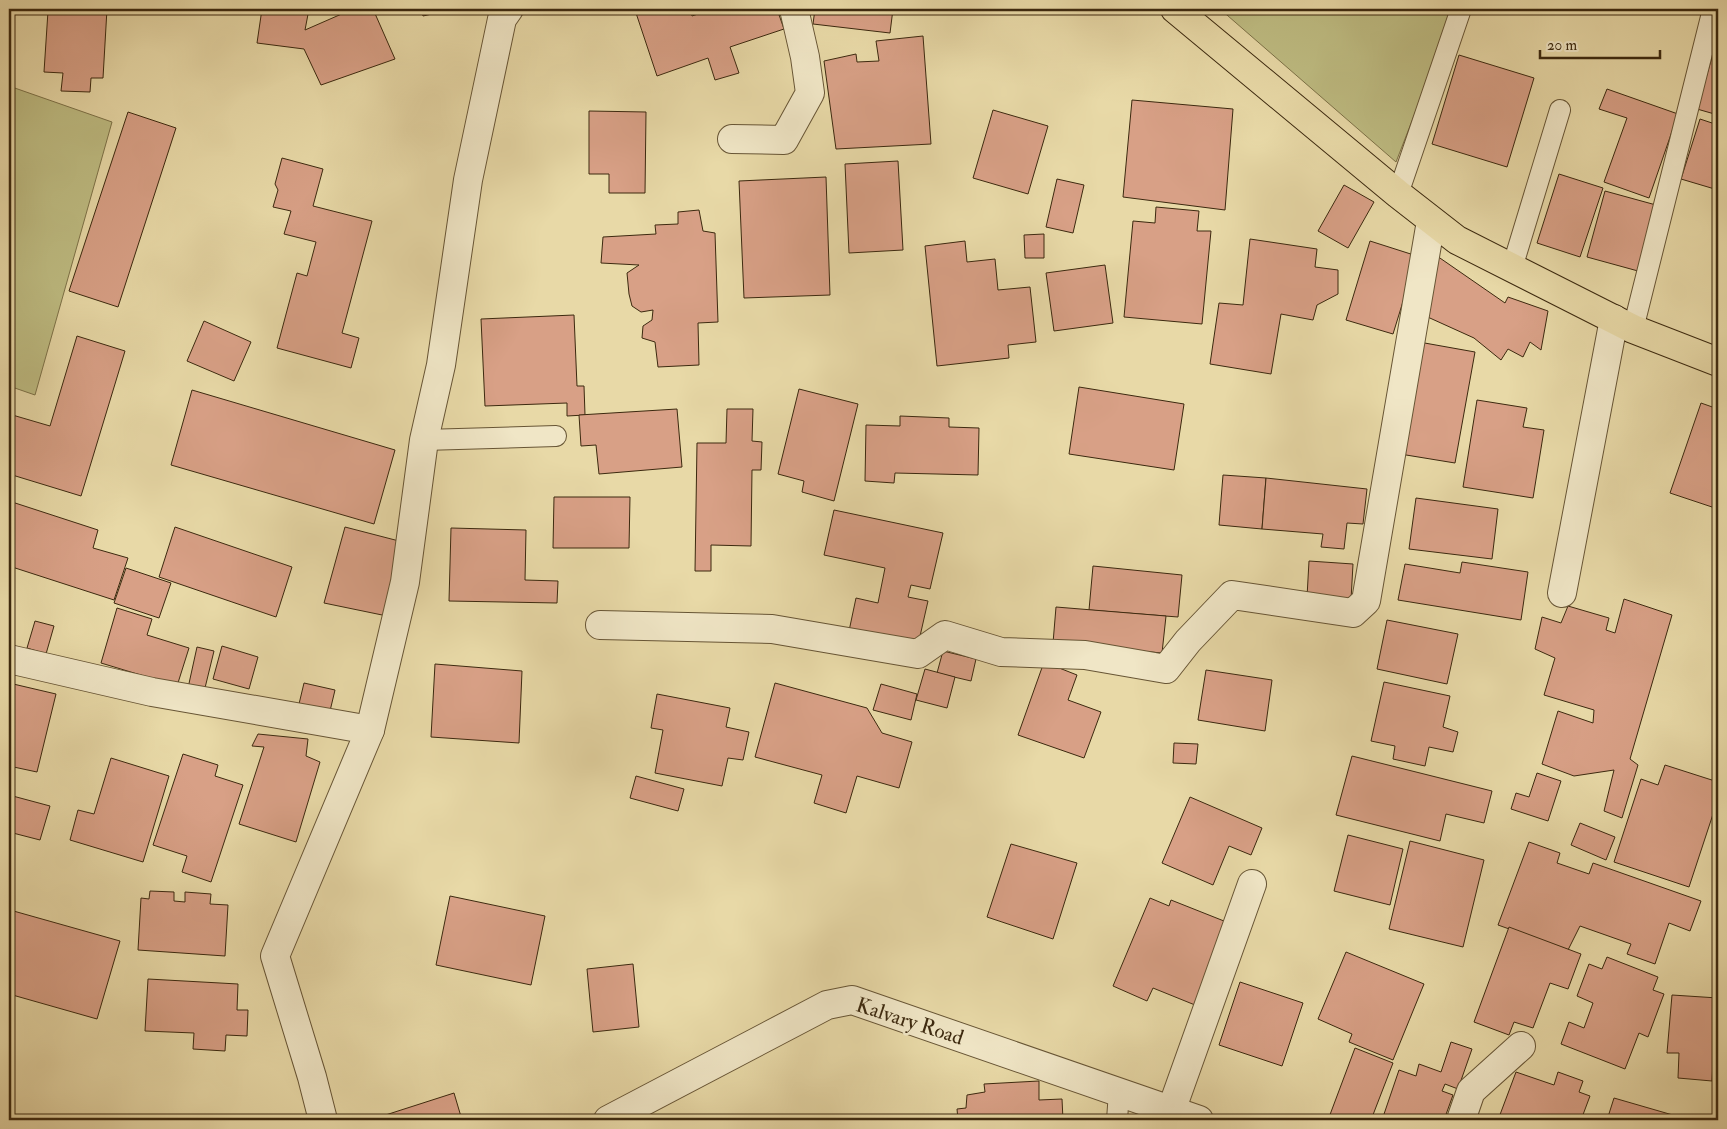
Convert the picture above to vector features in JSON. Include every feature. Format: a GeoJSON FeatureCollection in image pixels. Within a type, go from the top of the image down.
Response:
{"type":"FeatureCollection","features":[{"type":"Feature","properties":{"kind":"main road"},"geometry":{"type":"LineString","coordinates":[[1175,9],[1431,221],[1458,240],[1623,324],[1718,362]]}},
{"type":"Feature","properties":{"kind":"street"},"geometry":{"type":"LineString","coordinates":[[324,1120],[275,956],[370,730],[405,582],[424,440],[441,365],[468,180],[502,19],[509,9]]}},
{"type":"Feature","properties":{"kind":"street"},"geometry":{"type":"LineString","coordinates":[[732,139],[784,140],[810,93],[805,57],[794,9]]}},
{"type":"Feature","properties":{"kind":"street"},"geometry":{"type":"LineString","coordinates":[[600,625],[772,629],[918,654],[945,636],[1001,652],[1084,655],[1166,669],[1188,641],[1232,595],[1353,613],[1366,601],[1431,221]]}},
{"type":"Feature","properties":{"kind":"street"},"geometry":{"type":"LineString","coordinates":[[1562,594],[1623,324]]}},
{"type":"Feature","properties":{"kind":"street"},"geometry":{"type":"LineString","coordinates":[[9,659],[152,692],[370,730]]}},
{"type":"Feature","properties":{"kind":"street"},"geometry":{"type":"LineString","coordinates":[[1170,1110],[1252,884]]}},
{"type":"Feature","properties":{"kind":"street","name":"Kalvary Road"},"geometry":{"type":"LineString","coordinates":[[608,1120],[827,1005],[852,1000],[1199,1120]]}},
{"type":"Feature","properties":{"kind":"street"},"geometry":{"type":"LineString","coordinates":[[1461,1120],[1471,1091],[1521,1046]]}},
{"type":"Feature","properties":{"kind":"lane"},"geometry":{"type":"LineString","coordinates":[[1398,194],[1461,9]]}},
{"type":"Feature","properties":{"kind":"lane"},"geometry":{"type":"LineString","coordinates":[[1623,324],[1713,9]]}},
{"type":"Feature","properties":{"kind":"lane"},"geometry":{"type":"LineString","coordinates":[[1512,268],[1560,110]]}},
{"type":"Feature","properties":{"kind":"lane"},"geometry":{"type":"LineString","coordinates":[[424,440],[556,436]]}},
{"type":"Feature","properties":{"kind":"lane"},"geometry":{"type":"LineString","coordinates":[[1117,1120],[1119,1092]]}},
{"type":"Feature","properties":{"kind":"shaded area"},"geometry":{"type":"Polygon","coordinates":[[[1220,9],[1468,9],[1447,31],[1396,162],[1220,9]]]}},
{"type":"Feature","properties":{"kind":"shaded area"},"geometry":{"type":"Polygon","coordinates":[[[9,86],[112,122],[35,395],[9,386],[9,86]]]}},
{"type":"Feature","properties":{"kind":"building"},"geometry":{"type":"Polygon","coordinates":[[[37,9],[107,9],[103,78],[91,78],[90,92],[61,91],[63,73],[44,72],[48,11],[37,9]]]}},
{"type":"Feature","properties":{"kind":"building"},"geometry":{"type":"Polygon","coordinates":[[[262,9],[309,9],[305,30],[353,9],[373,9],[395,59],[321,85],[304,49],[257,43],[262,9]]]}},
{"type":"Feature","properties":{"kind":"building"},"geometry":{"type":"Polygon","coordinates":[[[421,9],[454,9],[423,16],[421,9]]]}},
{"type":"Feature","properties":{"kind":"building"},"geometry":{"type":"Polygon","coordinates":[[[690,9],[692,16],[713,9],[777,9],[784,29],[730,47],[739,73],[715,80],[708,58],[657,76],[635,10],[690,9]]]}},
{"type":"Feature","properties":{"kind":"building"},"geometry":{"type":"Polygon","coordinates":[[[815,9],[893,9],[890,33],[813,24],[815,9]]]}},
{"type":"Feature","properties":{"kind":"building"},"geometry":{"type":"Polygon","coordinates":[[[923,36],[931,144],[836,149],[824,61],[856,54],[857,62],[879,61],[876,41],[923,36]]]}},
{"type":"Feature","properties":{"kind":"building"},"geometry":{"type":"Polygon","coordinates":[[[1716,43],[1718,43],[1718,115],[1697,109],[1716,43]]]}},
{"type":"Feature","properties":{"kind":"building"},"geometry":{"type":"Polygon","coordinates":[[[1459,55],[1534,78],[1507,167],[1432,144],[1459,55]]]}},
{"type":"Feature","properties":{"kind":"building"},"geometry":{"type":"Polygon","coordinates":[[[1607,89],[1678,114],[1649,198],[1604,182],[1627,118],[1599,109],[1607,89]]]}},
{"type":"Feature","properties":{"kind":"building"},"geometry":{"type":"Polygon","coordinates":[[[1132,100],[1233,109],[1225,210],[1123,197],[1132,100]]]}},
{"type":"Feature","properties":{"kind":"building"},"geometry":{"type":"Polygon","coordinates":[[[993,110],[1048,126],[1028,194],[973,178],[993,110]]]}},
{"type":"Feature","properties":{"kind":"building"},"geometry":{"type":"Polygon","coordinates":[[[589,111],[646,112],[645,193],[609,193],[609,174],[589,174],[589,111]]]}},
{"type":"Feature","properties":{"kind":"building"},"geometry":{"type":"Polygon","coordinates":[[[128,112],[176,128],[118,307],[69,291],[128,112]]]}},
{"type":"Feature","properties":{"kind":"building"},"geometry":{"type":"Polygon","coordinates":[[[1700,119],[1718,125],[1718,190],[1681,179],[1700,119]]]}},
{"type":"Feature","properties":{"kind":"building"},"geometry":{"type":"Polygon","coordinates":[[[282,158],[323,169],[313,206],[372,221],[342,333],[359,338],[351,368],[277,348],[297,273],[307,276],[316,242],[284,234],[291,211],[273,207],[278,190],[275,184],[282,158]]]}},
{"type":"Feature","properties":{"kind":"building"},"geometry":{"type":"Polygon","coordinates":[[[898,161],[903,250],[849,253],[845,164],[898,161]]]}},
{"type":"Feature","properties":{"kind":"building"},"geometry":{"type":"Polygon","coordinates":[[[1559,174],[1603,188],[1580,257],[1537,243],[1559,174]]]}},
{"type":"Feature","properties":{"kind":"building"},"geometry":{"type":"Polygon","coordinates":[[[826,177],[830,295],[744,298],[739,181],[826,177]]]}},
{"type":"Feature","properties":{"kind":"building"},"geometry":{"type":"Polygon","coordinates":[[[1057,179],[1084,185],[1073,233],[1046,227],[1057,179]]]}},
{"type":"Feature","properties":{"kind":"building"},"geometry":{"type":"Polygon","coordinates":[[[1344,185],[1374,202],[1348,248],[1318,231],[1344,185]]]}},
{"type":"Feature","properties":{"kind":"building"},"geometry":{"type":"Polygon","coordinates":[[[1605,191],[1656,205],[1638,271],[1587,257],[1605,191]]]}},
{"type":"Feature","properties":{"kind":"building"},"geometry":{"type":"Polygon","coordinates":[[[1156,207],[1199,211],[1197,231],[1211,231],[1202,324],[1124,317],[1133,221],[1155,223],[1156,207]]]}},
{"type":"Feature","properties":{"kind":"building"},"geometry":{"type":"Polygon","coordinates":[[[699,210],[703,231],[715,233],[718,322],[698,323],[699,365],[658,367],[655,342],[642,338],[643,326],[652,320],[653,310],[641,312],[632,306],[629,294],[627,273],[639,265],[601,263],[603,237],[656,234],[655,225],[678,224],[678,212],[699,210]]]}},
{"type":"Feature","properties":{"kind":"building"},"geometry":{"type":"Polygon","coordinates":[[[1044,234],[1044,258],[1025,258],[1024,235],[1044,234]]]}},
{"type":"Feature","properties":{"kind":"building"},"geometry":{"type":"Polygon","coordinates":[[[1250,239],[1317,249],[1315,267],[1338,270],[1338,294],[1317,305],[1313,320],[1281,314],[1271,374],[1210,364],[1219,303],[1243,305],[1250,239]]]}},
{"type":"Feature","properties":{"kind":"building"},"geometry":{"type":"Polygon","coordinates":[[[965,241],[967,262],[995,259],[998,290],[1030,287],[1036,342],[1008,345],[1009,358],[937,366],[925,246],[965,241]]]}},
{"type":"Feature","properties":{"kind":"building"},"geometry":{"type":"Polygon","coordinates":[[[1370,241],[1417,256],[1393,334],[1346,320],[1370,241]]]}},
{"type":"Feature","properties":{"kind":"building"},"geometry":{"type":"Polygon","coordinates":[[[1437,256],[1505,303],[1508,297],[1548,311],[1541,350],[1530,342],[1523,357],[1508,349],[1501,360],[1474,338],[1421,314],[1437,256]]]}},
{"type":"Feature","properties":{"kind":"building"},"geometry":{"type":"Polygon","coordinates":[[[1105,265],[1113,323],[1054,331],[1046,273],[1105,265]]]}},
{"type":"Feature","properties":{"kind":"building"},"geometry":{"type":"Polygon","coordinates":[[[574,315],[577,386],[584,386],[585,415],[567,416],[567,403],[485,406],[481,319],[574,315]]]}},
{"type":"Feature","properties":{"kind":"building"},"geometry":{"type":"Polygon","coordinates":[[[204,321],[251,342],[234,381],[187,361],[204,321]]]}},
{"type":"Feature","properties":{"kind":"building"},"geometry":{"type":"Polygon","coordinates":[[[77,336],[125,351],[81,496],[9,474],[9,414],[50,426],[77,336]]]}},
{"type":"Feature","properties":{"kind":"building"},"geometry":{"type":"Polygon","coordinates":[[[1419,342],[1475,352],[1455,463],[1400,454],[1419,342]]]}},
{"type":"Feature","properties":{"kind":"building"},"geometry":{"type":"Polygon","coordinates":[[[1079,387],[1184,404],[1174,470],[1069,454],[1079,387]]]}},
{"type":"Feature","properties":{"kind":"building"},"geometry":{"type":"Polygon","coordinates":[[[799,389],[858,404],[834,501],[802,492],[804,481],[778,474],[799,389]]]}},
{"type":"Feature","properties":{"kind":"building"},"geometry":{"type":"Polygon","coordinates":[[[192,390],[395,450],[374,524],[171,465],[192,390]]]}},
{"type":"Feature","properties":{"kind":"building"},"geometry":{"type":"Polygon","coordinates":[[[1477,400],[1527,408],[1523,427],[1544,430],[1533,498],[1463,487],[1477,400]]]}},
{"type":"Feature","properties":{"kind":"building"},"geometry":{"type":"Polygon","coordinates":[[[1701,403],[1718,409],[1718,509],[1670,493],[1701,403]]]}},
{"type":"Feature","properties":{"kind":"building"},"geometry":{"type":"Polygon","coordinates":[[[677,409],[682,467],[599,474],[596,445],[581,446],[579,415],[677,409]]]}},
{"type":"Feature","properties":{"kind":"building"},"geometry":{"type":"Polygon","coordinates":[[[727,409],[753,409],[752,441],[762,442],[761,470],[752,470],[751,546],[711,545],[711,571],[695,571],[697,443],[726,443],[727,409]]]}},
{"type":"Feature","properties":{"kind":"building"},"geometry":{"type":"Polygon","coordinates":[[[900,416],[949,418],[949,427],[979,428],[978,475],[895,473],[894,483],[865,481],[866,425],[900,426],[900,416]]]}},
{"type":"Feature","properties":{"kind":"building"},"geometry":{"type":"Polygon","coordinates":[[[1223,475],[1266,478],[1262,529],[1219,525],[1223,475]]]}},
{"type":"Feature","properties":{"kind":"building"},"geometry":{"type":"Polygon","coordinates":[[[1266,478],[1367,489],[1363,524],[1347,523],[1344,549],[1321,547],[1323,534],[1262,529],[1266,478]]]}},
{"type":"Feature","properties":{"kind":"building"},"geometry":{"type":"Polygon","coordinates":[[[554,497],[630,497],[629,548],[553,548],[554,497]]]}},
{"type":"Feature","properties":{"kind":"building"},"geometry":{"type":"Polygon","coordinates":[[[1416,498],[1498,509],[1492,559],[1409,549],[1416,498]]]}},
{"type":"Feature","properties":{"kind":"building"},"geometry":{"type":"Polygon","coordinates":[[[9,501],[98,530],[93,548],[128,558],[114,600],[9,566],[9,501]]]}},
{"type":"Feature","properties":{"kind":"building"},"geometry":{"type":"Polygon","coordinates":[[[834,510],[943,533],[930,589],[911,585],[908,597],[928,601],[918,645],[849,631],[856,598],[878,603],[885,568],[824,555],[834,510]]]}},
{"type":"Feature","properties":{"kind":"building"},"geometry":{"type":"Polygon","coordinates":[[[175,527],[292,567],[276,617],[159,577],[175,527]]]}},
{"type":"Feature","properties":{"kind":"building"},"geometry":{"type":"Polygon","coordinates":[[[345,527],[399,541],[387,616],[324,603],[345,527]]]}},
{"type":"Feature","properties":{"kind":"building"},"geometry":{"type":"Polygon","coordinates":[[[451,528],[526,530],[525,580],[558,581],[557,603],[449,601],[451,528]]]}},
{"type":"Feature","properties":{"kind":"building"},"geometry":{"type":"Polygon","coordinates":[[[1309,561],[1353,564],[1351,600],[1307,597],[1309,561]]]}},
{"type":"Feature","properties":{"kind":"building"},"geometry":{"type":"Polygon","coordinates":[[[1462,562],[1528,572],[1521,620],[1398,600],[1405,564],[1460,573],[1462,562]]]}},
{"type":"Feature","properties":{"kind":"building"},"geometry":{"type":"Polygon","coordinates":[[[1093,566],[1182,575],[1178,617],[1089,610],[1093,566]]]}},
{"type":"Feature","properties":{"kind":"building"},"geometry":{"type":"Polygon","coordinates":[[[126,568],[171,583],[159,618],[114,603],[126,568]]]}},
{"type":"Feature","properties":{"kind":"building"},"geometry":{"type":"Polygon","coordinates":[[[1624,599],[1672,615],[1630,759],[1638,765],[1622,818],[1604,811],[1614,770],[1574,776],[1542,764],[1558,711],[1593,723],[1594,710],[1544,695],[1555,658],[1535,649],[1542,617],[1561,623],[1568,606],[1609,618],[1606,630],[1615,633],[1624,599]]]}},
{"type":"Feature","properties":{"kind":"building"},"geometry":{"type":"Polygon","coordinates":[[[1056,607],[1166,616],[1162,653],[1053,643],[1056,607]]]}},
{"type":"Feature","properties":{"kind":"building"},"geometry":{"type":"Polygon","coordinates":[[[117,608],[152,619],[147,635],[189,648],[177,686],[101,663],[117,608]]]}},
{"type":"Feature","properties":{"kind":"building"},"geometry":{"type":"Polygon","coordinates":[[[1387,620],[1458,634],[1447,684],[1377,669],[1387,620]]]}},
{"type":"Feature","properties":{"kind":"building"},"geometry":{"type":"Polygon","coordinates":[[[35,621],[54,626],[46,654],[27,648],[35,621]]]}},
{"type":"Feature","properties":{"kind":"building"},"geometry":{"type":"Polygon","coordinates":[[[222,646],[258,657],[249,689],[213,679],[222,646]]]}},
{"type":"Feature","properties":{"kind":"building"},"geometry":{"type":"Polygon","coordinates":[[[197,647],[214,651],[204,692],[188,688],[197,647]]]}},
{"type":"Feature","properties":{"kind":"building"},"geometry":{"type":"Polygon","coordinates":[[[943,651],[976,659],[971,681],[937,673],[943,651]]]}},
{"type":"Feature","properties":{"kind":"building"},"geometry":{"type":"Polygon","coordinates":[[[1044,662],[1077,675],[1068,700],[1101,712],[1084,758],[1018,735],[1044,662]]]}},
{"type":"Feature","properties":{"kind":"building"},"geometry":{"type":"Polygon","coordinates":[[[435,664],[522,671],[519,743],[431,737],[435,664]]]}},
{"type":"Feature","properties":{"kind":"building"},"geometry":{"type":"Polygon","coordinates":[[[925,669],[955,677],[947,708],[916,700],[925,669]]]}},
{"type":"Feature","properties":{"kind":"building"},"geometry":{"type":"Polygon","coordinates":[[[1206,670],[1272,680],[1265,731],[1198,720],[1206,670]]]}},
{"type":"Feature","properties":{"kind":"building"},"geometry":{"type":"Polygon","coordinates":[[[1384,682],[1450,696],[1443,727],[1458,732],[1453,752],[1429,747],[1425,766],[1393,759],[1395,746],[1371,741],[1384,682]]]}},
{"type":"Feature","properties":{"kind":"building"},"geometry":{"type":"Polygon","coordinates":[[[9,683],[56,694],[37,772],[9,766],[9,683]]]}},
{"type":"Feature","properties":{"kind":"building"},"geometry":{"type":"Polygon","coordinates":[[[304,683],[335,690],[330,711],[299,704],[304,683]]]}},
{"type":"Feature","properties":{"kind":"building"},"geometry":{"type":"Polygon","coordinates":[[[775,683],[867,708],[882,733],[912,742],[899,788],[857,776],[846,813],[814,803],[822,775],[755,757],[775,683]]]}},
{"type":"Feature","properties":{"kind":"building"},"geometry":{"type":"Polygon","coordinates":[[[881,684],[917,694],[911,720],[873,710],[881,684]]]}},
{"type":"Feature","properties":{"kind":"building"},"geometry":{"type":"Polygon","coordinates":[[[657,694],[730,708],[726,727],[749,732],[743,760],[728,758],[722,786],[655,773],[663,730],[651,728],[657,694]]]}},
{"type":"Feature","properties":{"kind":"building"},"geometry":{"type":"Polygon","coordinates":[[[258,734],[308,739],[306,756],[320,762],[296,842],[239,824],[264,747],[252,746],[258,734]]]}},
{"type":"Feature","properties":{"kind":"building"},"geometry":{"type":"Polygon","coordinates":[[[1174,743],[1198,744],[1196,764],[1173,763],[1174,743]]]}},
{"type":"Feature","properties":{"kind":"building"},"geometry":{"type":"Polygon","coordinates":[[[183,754],[218,765],[215,776],[243,785],[211,882],[182,872],[187,856],[153,845],[183,754]]]}},
{"type":"Feature","properties":{"kind":"building"},"geometry":{"type":"Polygon","coordinates":[[[1352,756],[1492,791],[1484,823],[1446,814],[1440,841],[1336,815],[1352,756]]]}},
{"type":"Feature","properties":{"kind":"building"},"geometry":{"type":"Polygon","coordinates":[[[111,758],[169,776],[143,862],[70,840],[78,810],[94,814],[111,758]]]}},
{"type":"Feature","properties":{"kind":"building"},"geometry":{"type":"Polygon","coordinates":[[[1665,765],[1718,782],[1718,799],[1689,887],[1614,862],[1641,779],[1658,785],[1665,765]]]}},
{"type":"Feature","properties":{"kind":"building"},"geometry":{"type":"Polygon","coordinates":[[[1537,773],[1561,781],[1548,821],[1511,809],[1516,793],[1529,797],[1537,773]]]}},
{"type":"Feature","properties":{"kind":"building"},"geometry":{"type":"Polygon","coordinates":[[[636,776],[684,789],[678,811],[630,798],[636,776]]]}},
{"type":"Feature","properties":{"kind":"building"},"geometry":{"type":"Polygon","coordinates":[[[9,795],[50,806],[40,840],[9,832],[9,795]]]}},
{"type":"Feature","properties":{"kind":"building"},"geometry":{"type":"Polygon","coordinates":[[[1190,797],[1262,828],[1251,855],[1229,846],[1213,885],[1162,863],[1190,797]]]}},
{"type":"Feature","properties":{"kind":"building"},"geometry":{"type":"Polygon","coordinates":[[[1580,823],[1615,837],[1606,860],[1571,845],[1580,823]]]}},
{"type":"Feature","properties":{"kind":"building"},"geometry":{"type":"Polygon","coordinates":[[[1348,835],[1403,849],[1390,905],[1334,891],[1348,835]]]}},
{"type":"Feature","properties":{"kind":"building"},"geometry":{"type":"Polygon","coordinates":[[[1410,841],[1484,860],[1463,947],[1389,929],[1410,841]]]}},
{"type":"Feature","properties":{"kind":"building"},"geometry":{"type":"Polygon","coordinates":[[[1529,842],[1560,853],[1557,863],[1589,874],[1593,863],[1701,901],[1690,931],[1669,923],[1655,964],[1627,954],[1631,944],[1580,926],[1568,950],[1498,925],[1529,842]]]}},
{"type":"Feature","properties":{"kind":"building"},"geometry":{"type":"Polygon","coordinates":[[[1011,844],[1077,863],[1053,939],[987,917],[1011,844]]]}},
{"type":"Feature","properties":{"kind":"building"},"geometry":{"type":"Polygon","coordinates":[[[150,891],[174,892],[174,901],[185,902],[185,892],[211,894],[210,904],[228,905],[225,956],[138,950],[141,898],[149,899],[150,891]]]}},
{"type":"Feature","properties":{"kind":"building"},"geometry":{"type":"Polygon","coordinates":[[[450,896],[545,916],[531,985],[436,965],[450,896]]]}},
{"type":"Feature","properties":{"kind":"building"},"geometry":{"type":"Polygon","coordinates":[[[1150,898],[1169,906],[1171,900],[1229,923],[1195,1005],[1153,988],[1147,1001],[1113,986],[1150,898]]]}},
{"type":"Feature","properties":{"kind":"building"},"geometry":{"type":"Polygon","coordinates":[[[10,910],[120,941],[97,1019],[9,994],[10,910]]]}},
{"type":"Feature","properties":{"kind":"building"},"geometry":{"type":"Polygon","coordinates":[[[1509,927],[1581,954],[1568,989],[1550,983],[1533,1028],[1514,1022],[1509,1035],[1474,1022],[1509,927]]]}},
{"type":"Feature","properties":{"kind":"building"},"geometry":{"type":"Polygon","coordinates":[[[1346,952],[1424,984],[1393,1060],[1349,1042],[1352,1034],[1318,1019],[1346,952]]]}},
{"type":"Feature","properties":{"kind":"building"},"geometry":{"type":"Polygon","coordinates":[[[1607,957],[1658,977],[1653,990],[1664,994],[1648,1037],[1639,1033],[1625,1069],[1561,1044],[1569,1022],[1584,1028],[1593,1003],[1577,996],[1589,964],[1602,969],[1607,957]]]}},
{"type":"Feature","properties":{"kind":"building"},"geometry":{"type":"Polygon","coordinates":[[[633,964],[639,1027],[593,1032],[587,969],[633,964]]]}},
{"type":"Feature","properties":{"kind":"building"},"geometry":{"type":"Polygon","coordinates":[[[148,979],[238,984],[237,1010],[248,1010],[247,1036],[226,1035],[225,1051],[193,1049],[194,1033],[145,1031],[148,979]]]}},
{"type":"Feature","properties":{"kind":"building"},"geometry":{"type":"Polygon","coordinates":[[[1240,982],[1303,1003],[1282,1066],[1219,1045],[1240,982]]]}},
{"type":"Feature","properties":{"kind":"building"},"geometry":{"type":"Polygon","coordinates":[[[1672,995],[1718,998],[1718,1061],[1713,1061],[1712,1081],[1678,1078],[1679,1053],[1667,1053],[1672,995]]]}},
{"type":"Feature","properties":{"kind":"building"},"geometry":{"type":"Polygon","coordinates":[[[1451,1042],[1472,1049],[1458,1089],[1445,1084],[1442,1091],[1453,1095],[1444,1120],[1382,1120],[1399,1070],[1416,1076],[1419,1064],[1441,1072],[1451,1042]]]}},
{"type":"Feature","properties":{"kind":"building"},"geometry":{"type":"Polygon","coordinates":[[[1355,1048],[1393,1063],[1371,1120],[1328,1120],[1355,1048]]]}},
{"type":"Feature","properties":{"kind":"building"},"geometry":{"type":"Polygon","coordinates":[[[1516,1072],[1554,1085],[1558,1072],[1583,1081],[1579,1092],[1590,1096],[1581,1120],[1498,1120],[1516,1072]]]}},
{"type":"Feature","properties":{"kind":"building"},"geometry":{"type":"Polygon","coordinates":[[[1039,1081],[1039,1100],[1062,1099],[1063,1120],[958,1120],[957,1109],[966,1108],[967,1095],[985,1092],[984,1084],[1039,1081]]]}},
{"type":"Feature","properties":{"kind":"building"},"geometry":{"type":"Polygon","coordinates":[[[454,1093],[462,1120],[370,1120],[454,1093]]]}},
{"type":"Feature","properties":{"kind":"building"},"geometry":{"type":"Polygon","coordinates":[[[1614,1098],[1690,1120],[1607,1120],[1614,1098]]]}},
{"type":"Feature","properties":{"kind":"building"},"geometry":{"type":"Polygon","coordinates":[[[942,1117],[943,1120],[878,1120],[942,1117]]]}}]}
